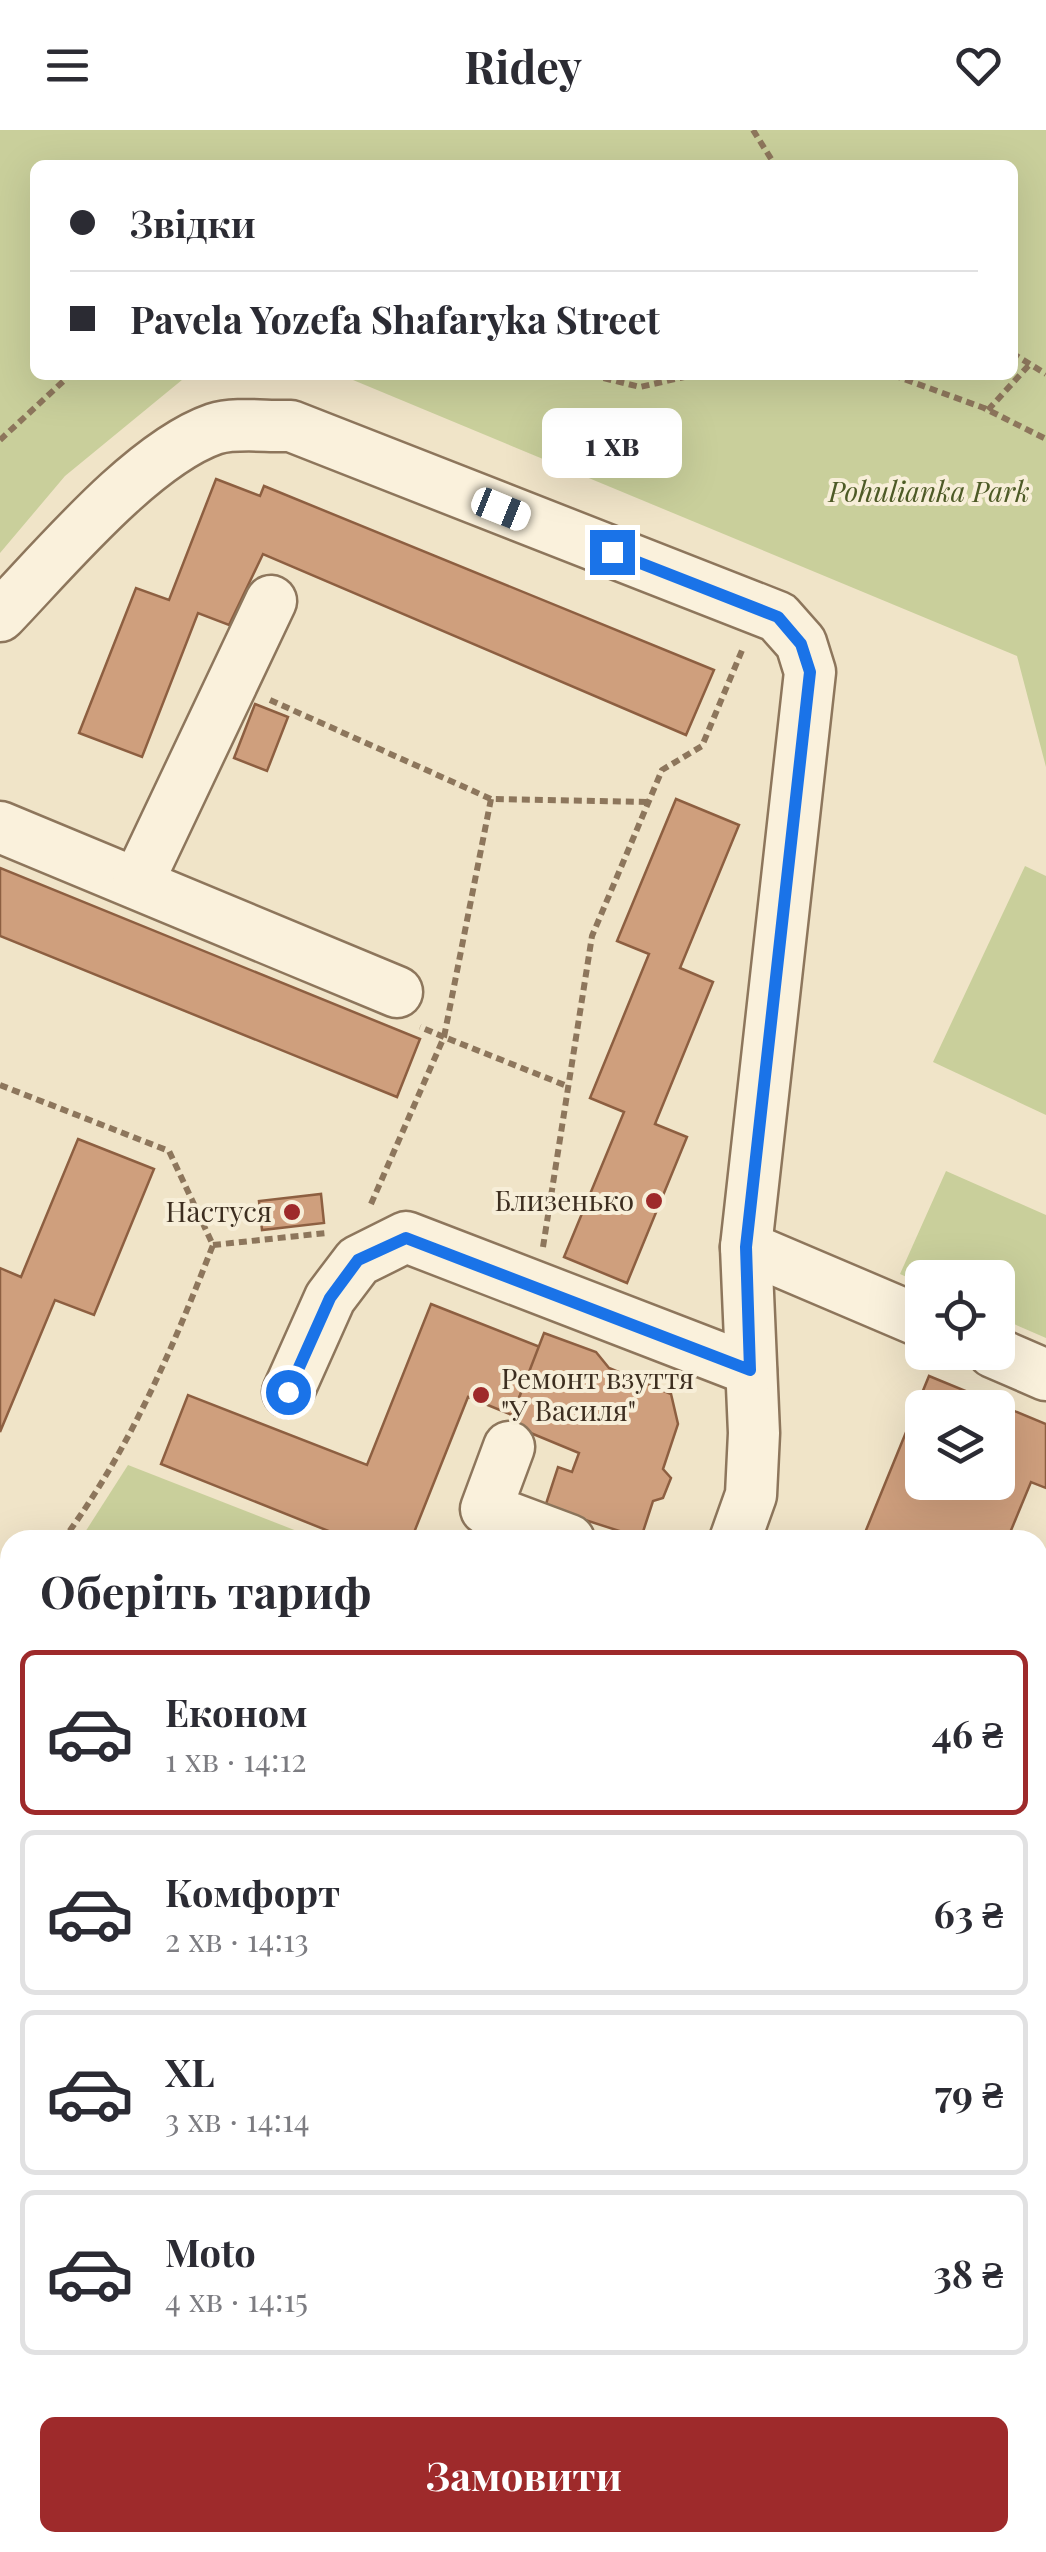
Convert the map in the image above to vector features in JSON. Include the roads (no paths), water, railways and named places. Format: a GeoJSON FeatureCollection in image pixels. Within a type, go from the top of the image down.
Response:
{"type":"FeatureCollection","features":[{"type":"Feature","properties":{"kind":"street"},"geometry":{"type":"LineString","coordinates":[[0,616],[94,520],[179,444],[218,428],[291,426],[778,617],[801,644],[810,672],[746,1247],[750,1495],[738,1530]]}},
{"type":"Feature","properties":{"kind":"street"},"geometry":{"type":"LineString","coordinates":[[138,882],[271,601]]}},
{"type":"Feature","properties":{"kind":"street"},"geometry":{"type":"LineString","coordinates":[[0,827],[397,992]]}},
{"type":"Feature","properties":{"kind":"street"},"geometry":{"type":"LineString","coordinates":[[288,1392],[330,1298],[358,1260],[406,1238],[750,1370]]}},
{"type":"Feature","properties":{"kind":"street"},"geometry":{"type":"LineString","coordinates":[[746,1247],[905,1315]]}},
{"type":"Feature","properties":{"kind":"street"},"geometry":{"type":"LineString","coordinates":[[1015,1362],[1046,1375]]}},
{"type":"Feature","properties":{"kind":"street"},"geometry":{"type":"LineString","coordinates":[[509,1447],[486,1509],[542,1530]]}},
{"type":"Feature","properties":{"kind":"place","name":"Близенько"},"geometry":{"type":"Point","coordinates":[654,1201]}},
{"type":"Feature","properties":{"kind":"place","name":"Настуся"},"geometry":{"type":"Point","coordinates":[292,1212]}},
{"type":"Feature","properties":{"kind":"place","name":"Ремонт взуття \"У Василя\""},"geometry":{"type":"Point","coordinates":[481,1395]}},
{"type":"Feature","properties":{"kind":"park label","name":"Pohulianka Park"},"geometry":{"type":"Point","coordinates":[929,492]}}]}
